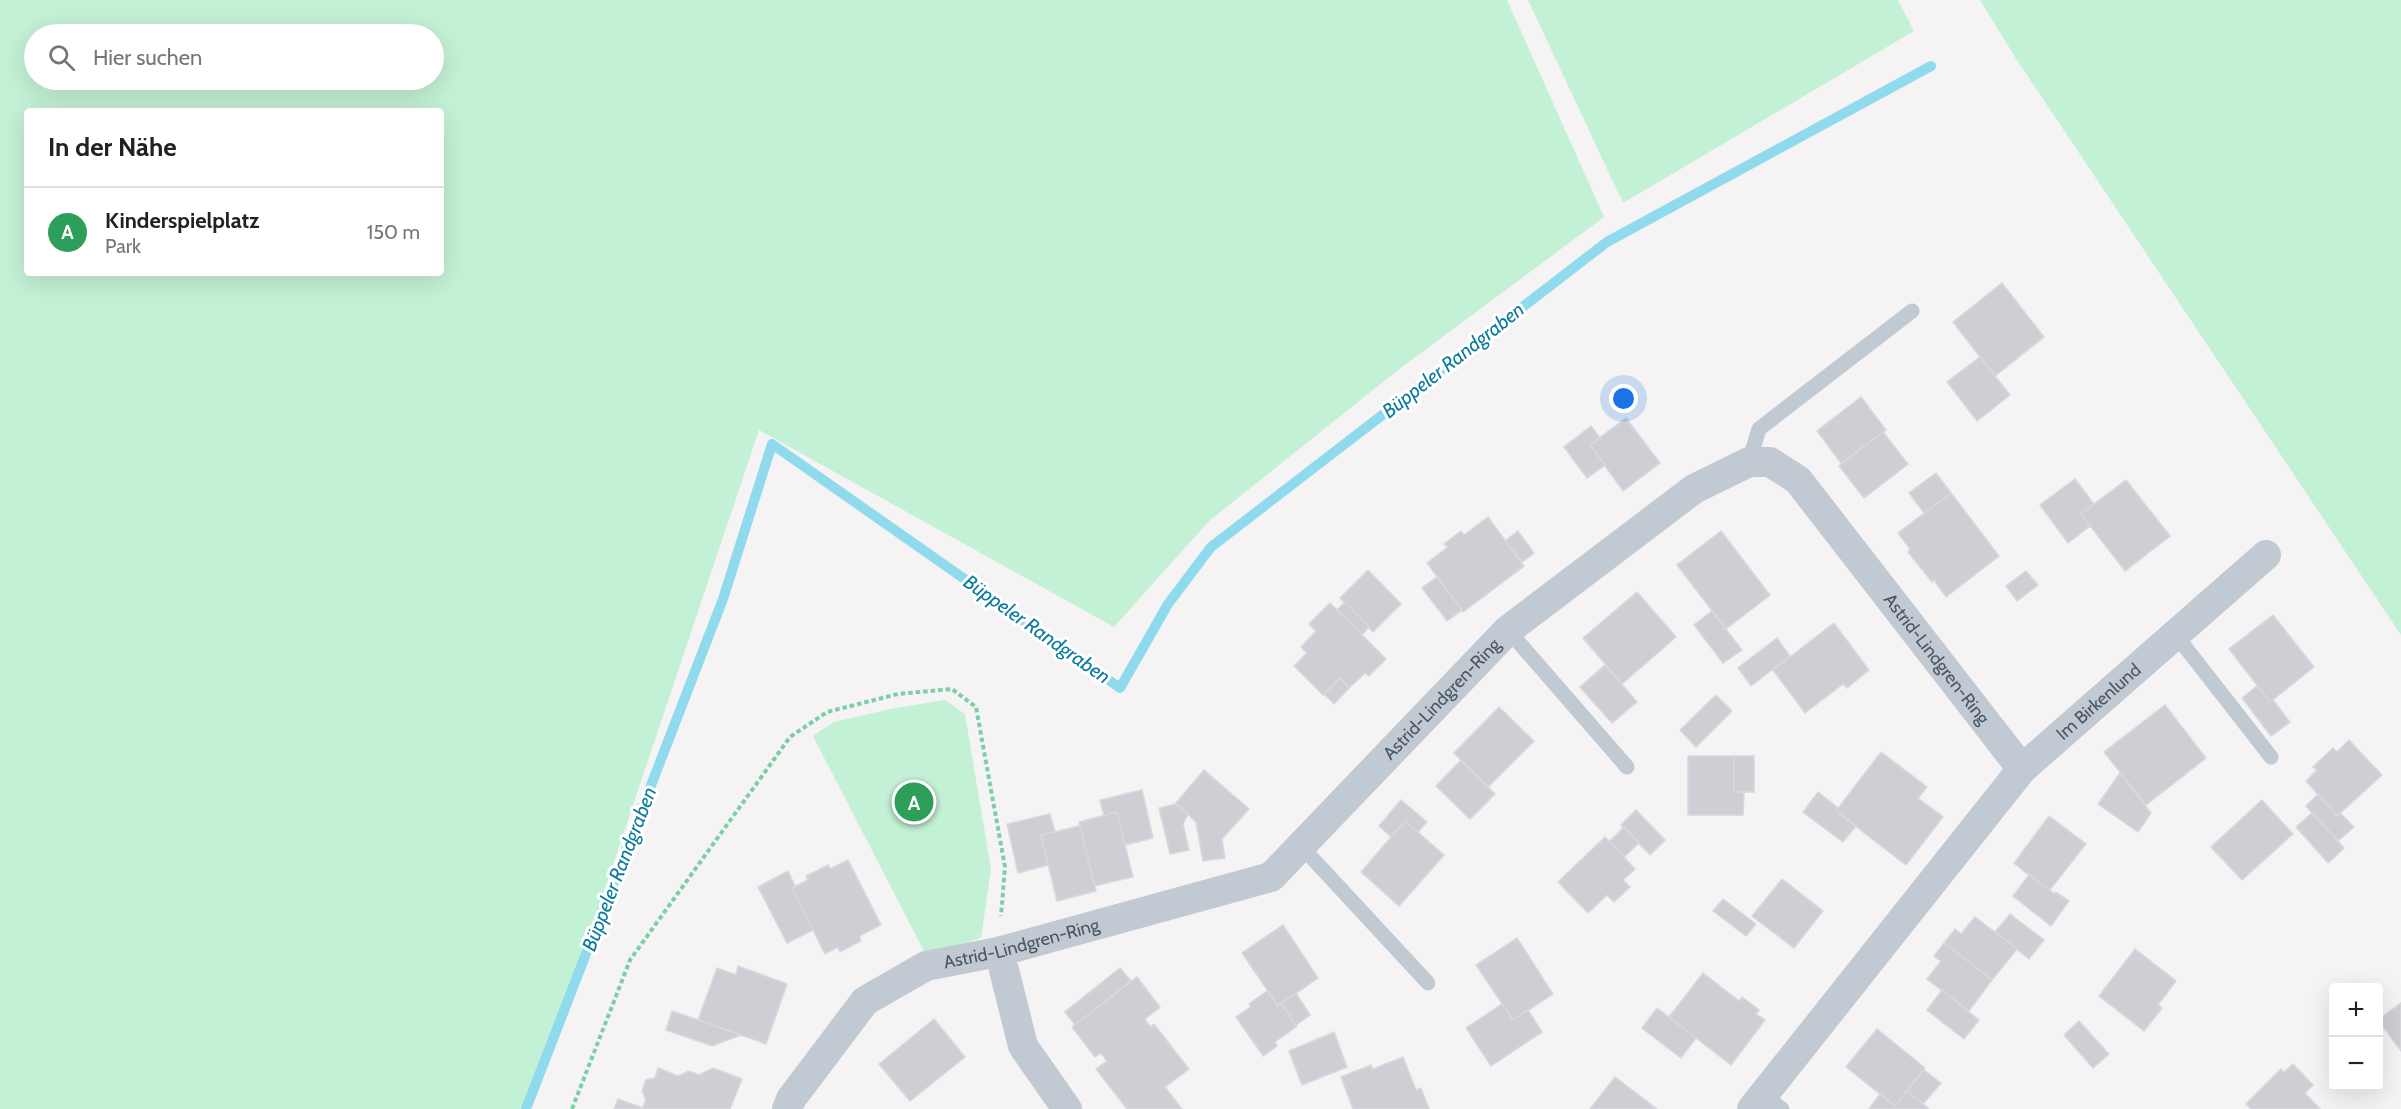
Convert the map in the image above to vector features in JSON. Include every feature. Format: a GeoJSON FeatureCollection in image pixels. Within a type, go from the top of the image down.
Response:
{"type":"FeatureCollection","features":[{"type":"Feature","properties":{"kind":"street","name":"Astrid-Lindgren-Ring"},"geometry":{"type":"LineString","coordinates":[[787,1109],[791,1099],[865,1001],[926,966],[1001,961],[1271,877],[1508,630],[1694,489],[1749,462],[1770,462],[1798,480],[2022,769]]}},
{"type":"Feature","properties":{"kind":"street","name":"Im Birkenlund"},"geometry":{"type":"LineString","coordinates":[[2022,769],[2266,555]]}},
{"type":"Feature","properties":{"kind":"street"},"geometry":{"type":"LineString","coordinates":[[1766,1104],[2022,769]]}},
{"type":"Feature","properties":{"kind":"street"},"geometry":{"type":"LineString","coordinates":[[1001,961],[1023,1046],[1067,1109]]}},
{"type":"Feature","properties":{"kind":"lane"},"geometry":{"type":"LineString","coordinates":[[1749,462],[1759,429],[1912,311]]}},
{"type":"Feature","properties":{"kind":"lane","name":"Astrid-Lindgren-Ring"},"geometry":{"type":"LineString","coordinates":[[1508,630],[1627,767]]}},
{"type":"Feature","properties":{"kind":"lane"},"geometry":{"type":"LineString","coordinates":[[2175,634],[2271,757]]}},
{"type":"Feature","properties":{"kind":"lane"},"geometry":{"type":"LineString","coordinates":[[1301,846],[1428,983]]}},
{"type":"Feature","properties":{"kind":"path"},"geometry":{"type":"LineString","coordinates":[[572,1109],[630,960],[790,737],[827,712],[898,694],[952,689],[976,707],[1005,867],[1001,961]]}},
{"type":"Feature","properties":{"kind":"green space"},"geometry":{"type":"Polygon","coordinates":[[[0,0],[1507,0],[1604,217],[1398,370],[1209,521],[1114,627],[759,430],[531,1109],[0,1109],[0,0]]]}},
{"type":"Feature","properties":{"kind":"green space"},"geometry":{"type":"Polygon","coordinates":[[[1528,0],[1898,0],[1914,31],[1623,203],[1528,0]]]}},
{"type":"Feature","properties":{"kind":"green space"},"geometry":{"type":"Polygon","coordinates":[[[1980,0],[2401,0],[2401,635],[2015,57],[1980,0]]]}},
{"type":"Feature","properties":{"kind":"green space"},"geometry":{"type":"Polygon","coordinates":[[[945,700],[965,714],[991,869],[981,938],[926,955],[813,736],[834,722],[945,700]]]}},
{"type":"Feature","properties":{"kind":"building"},"geometry":{"type":"Polygon","coordinates":[[[2002,283],[2044,337],[1995,376],[1953,322],[2002,283]]]}},
{"type":"Feature","properties":{"kind":"building"},"geometry":{"type":"Polygon","coordinates":[[[1980,357],[2010,395],[1977,421],[1947,382],[1980,357]]]}},
{"type":"Feature","properties":{"kind":"building"},"geometry":{"type":"Polygon","coordinates":[[[1861,397],[1886,430],[1841,463],[1817,431],[1861,397]]]}},
{"type":"Feature","properties":{"kind":"building"},"geometry":{"type":"Polygon","coordinates":[[[1626,418],[1660,463],[1623,491],[1590,445],[1626,418]]]}},
{"type":"Feature","properties":{"kind":"building"},"geometry":{"type":"Polygon","coordinates":[[[1591,426],[1600,438],[1590,445],[1605,465],[1587,478],[1564,447],[1591,426]]]}},
{"type":"Feature","properties":{"kind":"building"},"geometry":{"type":"Polygon","coordinates":[[[1883,432],[1908,464],[1864,498],[1839,466],[1883,432]]]}},
{"type":"Feature","properties":{"kind":"building"},"geometry":{"type":"Polygon","coordinates":[[[1936,473],[1951,493],[1924,513],[1909,493],[1936,473]]]}},
{"type":"Feature","properties":{"kind":"building"},"geometry":{"type":"Polygon","coordinates":[[[2075,479],[2094,504],[2081,514],[2090,526],[2068,543],[2040,505],[2075,479]]]}},
{"type":"Feature","properties":{"kind":"building"},"geometry":{"type":"Polygon","coordinates":[[[2126,480],[2170,536],[2125,571],[2081,514],[2126,480]]]}},
{"type":"Feature","properties":{"kind":"building"},"geometry":{"type":"Polygon","coordinates":[[[1951,493],[1999,556],[1946,597],[1908,552],[1910,549],[1898,533],[1951,493]]]}},
{"type":"Feature","properties":{"kind":"building"},"geometry":{"type":"Polygon","coordinates":[[[1488,517],[1524,566],[1463,612],[1427,563],[1448,547],[1444,544],[1461,531],[1464,535],[1488,517]]]}},
{"type":"Feature","properties":{"kind":"building"},"geometry":{"type":"Polygon","coordinates":[[[1518,531],[1534,553],[1522,562],[1505,541],[1518,531]]]}},
{"type":"Feature","properties":{"kind":"building"},"geometry":{"type":"Polygon","coordinates":[[[1721,531],[1770,595],[1726,629],[1677,565],[1721,531]]]}},
{"type":"Feature","properties":{"kind":"building"},"geometry":{"type":"Polygon","coordinates":[[[1368,570],[1401,604],[1373,632],[1340,598],[1368,570]]]}},
{"type":"Feature","properties":{"kind":"building"},"geometry":{"type":"Polygon","coordinates":[[[2026,571],[2038,585],[2017,601],[2006,586],[2026,571]]]}},
{"type":"Feature","properties":{"kind":"building"},"geometry":{"type":"Polygon","coordinates":[[[1437,577],[1462,610],[1447,621],[1422,588],[1437,577]]]}},
{"type":"Feature","properties":{"kind":"building"},"geometry":{"type":"Polygon","coordinates":[[[1637,592],[1676,637],[1622,684],[1583,638],[1637,592]]]}},
{"type":"Feature","properties":{"kind":"building"},"geometry":{"type":"Polygon","coordinates":[[[1345,602],[1369,627],[1362,635],[1337,610],[1345,602]]]}},
{"type":"Feature","properties":{"kind":"building"},"geometry":{"type":"Polygon","coordinates":[[[1330,603],[1386,659],[1369,676],[1365,673],[1349,688],[1340,678],[1323,695],[1294,666],[1307,653],[1301,647],[1316,631],[1309,624],[1330,603]]]}},
{"type":"Feature","properties":{"kind":"building"},"geometry":{"type":"Polygon","coordinates":[[[1712,611],[1742,650],[1723,663],[1694,625],[1712,611]]]}},
{"type":"Feature","properties":{"kind":"building"},"geometry":{"type":"Polygon","coordinates":[[[2273,615],[2314,667],[2270,702],[2229,649],[2273,615]]]}},
{"type":"Feature","properties":{"kind":"building"},"geometry":{"type":"Polygon","coordinates":[[[1834,623],[1869,670],[1847,688],[1843,684],[1805,713],[1773,670],[1834,623]]]}},
{"type":"Feature","properties":{"kind":"building"},"geometry":{"type":"Polygon","coordinates":[[[1777,638],[1790,656],[1751,686],[1738,668],[1777,638]]]}},
{"type":"Feature","properties":{"kind":"building"},"geometry":{"type":"Polygon","coordinates":[[[1605,665],[1637,702],[1612,723],[1580,687],[1605,665]]]}},
{"type":"Feature","properties":{"kind":"building"},"geometry":{"type":"Polygon","coordinates":[[[1340,678],[1349,688],[1334,704],[1324,694],[1340,678]]]}},
{"type":"Feature","properties":{"kind":"building"},"geometry":{"type":"Polygon","coordinates":[[[2257,686],[2270,702],[2273,700],[2290,722],[2271,736],[2242,698],[2257,686]]]}},
{"type":"Feature","properties":{"kind":"building"},"geometry":{"type":"Polygon","coordinates":[[[1716,695],[1732,711],[1696,747],[1680,730],[1716,695]]]}},
{"type":"Feature","properties":{"kind":"building"},"geometry":{"type":"Polygon","coordinates":[[[2165,705],[2206,758],[2146,805],[2104,752],[2165,705]]]}},
{"type":"Feature","properties":{"kind":"building"},"geometry":{"type":"Polygon","coordinates":[[[1499,707],[1534,741],[1488,787],[1454,753],[1499,707]]]}},
{"type":"Feature","properties":{"kind":"building"},"geometry":{"type":"Polygon","coordinates":[[[2349,740],[2382,775],[2337,816],[2306,781],[2317,770],[2313,767],[2333,748],[2337,752],[2349,740]]]}},
{"type":"Feature","properties":{"kind":"building"},"geometry":{"type":"Polygon","coordinates":[[[1881,752],[1927,787],[1918,798],[1943,817],[1906,865],[1836,811],[1881,752]]]}},
{"type":"Feature","properties":{"kind":"building"},"geometry":{"type":"Polygon","coordinates":[[[1688,756],[1734,756],[1734,792],[1744,792],[1743,815],[1688,815],[1688,756]]]}},
{"type":"Feature","properties":{"kind":"building"},"geometry":{"type":"Polygon","coordinates":[[[1734,756],[1754,756],[1754,792],[1734,792],[1734,756]]]}},
{"type":"Feature","properties":{"kind":"building"},"geometry":{"type":"Polygon","coordinates":[[[1461,760],[1495,794],[1470,819],[1436,786],[1461,760]]]}},
{"type":"Feature","properties":{"kind":"building"},"geometry":{"type":"Polygon","coordinates":[[[1204,770],[1249,809],[1222,839],[1225,858],[1203,861],[1196,822],[1176,803],[1204,770]]]}},
{"type":"Feature","properties":{"kind":"building"},"geometry":{"type":"Polygon","coordinates":[[[2120,773],[2151,813],[2138,832],[2098,804],[2120,773]]]}},
{"type":"Feature","properties":{"kind":"building"},"geometry":{"type":"Polygon","coordinates":[[[1142,790],[1153,838],[1125,845],[1117,812],[1104,816],[1100,800],[1142,790]]]}},
{"type":"Feature","properties":{"kind":"building"},"geometry":{"type":"Polygon","coordinates":[[[1818,792],[1838,808],[1836,811],[1856,826],[1843,842],[1803,812],[1818,792]]]}},
{"type":"Feature","properties":{"kind":"building"},"geometry":{"type":"Polygon","coordinates":[[[2318,794],[2337,816],[2340,813],[2354,827],[2338,841],[2306,806],[2318,794]]]}},
{"type":"Feature","properties":{"kind":"building"},"geometry":{"type":"Polygon","coordinates":[[[1401,800],[1427,822],[1418,832],[1405,821],[1391,837],[1379,826],[1401,800]]]}},
{"type":"Feature","properties":{"kind":"building"},"geometry":{"type":"Polygon","coordinates":[[[2262,800],[2293,834],[2242,880],[2211,847],[2262,800]]]}},
{"type":"Feature","properties":{"kind":"building"},"geometry":{"type":"Polygon","coordinates":[[[1176,804],[1188,814],[1183,824],[1189,850],[1170,854],[1159,808],[1176,804]]]}},
{"type":"Feature","properties":{"kind":"building"},"geometry":{"type":"Polygon","coordinates":[[[1636,810],[1665,840],[1650,855],[1621,825],[1636,810]]]}},
{"type":"Feature","properties":{"kind":"building"},"geometry":{"type":"Polygon","coordinates":[[[1117,812],[1133,877],[1094,886],[1079,822],[1117,812]]]}},
{"type":"Feature","properties":{"kind":"building"},"geometry":{"type":"Polygon","coordinates":[[[2312,813],[2344,848],[2328,863],[2296,827],[2312,813]]]}},
{"type":"Feature","properties":{"kind":"building"},"geometry":{"type":"Polygon","coordinates":[[[1050,814],[1055,832],[1041,835],[1048,865],[1018,873],[1007,824],[1050,814]]]}},
{"type":"Feature","properties":{"kind":"building"},"geometry":{"type":"Polygon","coordinates":[[[2049,816],[2086,844],[2049,891],[2014,863],[2049,816]]]}},
{"type":"Feature","properties":{"kind":"building"},"geometry":{"type":"Polygon","coordinates":[[[1405,821],[1444,855],[1399,906],[1361,872],[1405,821]]]}},
{"type":"Feature","properties":{"kind":"building"},"geometry":{"type":"Polygon","coordinates":[[[1080,826],[1096,891],[1057,901],[1041,835],[1080,826]]]}},
{"type":"Feature","properties":{"kind":"building"},"geometry":{"type":"Polygon","coordinates":[[[1624,827],[1639,843],[1624,857],[1609,842],[1624,827]]]}},
{"type":"Feature","properties":{"kind":"building"},"geometry":{"type":"Polygon","coordinates":[[[1605,837],[1635,869],[1623,880],[1630,887],[1614,902],[1607,895],[1588,913],[1558,882],[1605,837]]]}},
{"type":"Feature","properties":{"kind":"building"},"geometry":{"type":"Polygon","coordinates":[[[848,860],[881,925],[859,936],[861,941],[840,952],[838,947],[825,954],[792,888],[808,880],[806,876],[828,865],[830,869],[848,860]]]}},
{"type":"Feature","properties":{"kind":"building"},"geometry":{"type":"Polygon","coordinates":[[[788,871],[795,886],[792,888],[813,930],[787,943],[758,887],[788,871]]]}},
{"type":"Feature","properties":{"kind":"building"},"geometry":{"type":"Polygon","coordinates":[[[2029,875],[2069,901],[2051,926],[2013,896],[2029,875]]]}},
{"type":"Feature","properties":{"kind":"building"},"geometry":{"type":"Polygon","coordinates":[[[1782,879],[1823,911],[1794,948],[1752,916],[1782,879]]]}},
{"type":"Feature","properties":{"kind":"building"},"geometry":{"type":"Polygon","coordinates":[[[1723,899],[1756,924],[1746,936],[1713,911],[1723,899]]]}},
{"type":"Feature","properties":{"kind":"building"},"geometry":{"type":"Polygon","coordinates":[[[2010,914],[2044,940],[2029,959],[1995,932],[2010,914]]]}},
{"type":"Feature","properties":{"kind":"building"},"geometry":{"type":"Polygon","coordinates":[[[1975,917],[2017,949],[1992,980],[1944,943],[1955,929],[1961,934],[1975,917]]]}},
{"type":"Feature","properties":{"kind":"building"},"geometry":{"type":"Polygon","coordinates":[[[1283,925],[1318,978],[1278,1006],[1242,953],[1283,925]]]}},
{"type":"Feature","properties":{"kind":"building"},"geometry":{"type":"Polygon","coordinates":[[[1517,938],[1553,994],[1513,1020],[1476,965],[1517,938]]]}},
{"type":"Feature","properties":{"kind":"building"},"geometry":{"type":"Polygon","coordinates":[[[1944,943],[1992,980],[1969,1011],[1927,979],[1941,961],[1934,956],[1944,943]]]}},
{"type":"Feature","properties":{"kind":"building"},"geometry":{"type":"Polygon","coordinates":[[[2135,949],[2176,981],[2158,1005],[2162,1008],[2144,1031],[2099,996],[2135,949]]]}},
{"type":"Feature","properties":{"kind":"building"},"geometry":{"type":"Polygon","coordinates":[[[738,966],[787,984],[766,1044],[698,1020],[717,968],[736,975],[738,966]]]}},
{"type":"Feature","properties":{"kind":"building"},"geometry":{"type":"Polygon","coordinates":[[[1120,968],[1131,981],[1075,1025],[1065,1012],[1120,968]]]}},
{"type":"Feature","properties":{"kind":"building"},"geometry":{"type":"Polygon","coordinates":[[[1703,973],[1739,1001],[1742,997],[1759,1010],[1756,1014],[1765,1020],[1731,1065],[1669,1017],[1703,973]]]}},
{"type":"Feature","properties":{"kind":"building"},"geometry":{"type":"Polygon","coordinates":[[[1137,977],[1160,1007],[1145,1019],[1150,1027],[1154,1024],[1189,1069],[1165,1087],[1182,1109],[1127,1109],[1096,1069],[1107,1061],[1101,1053],[1095,1057],[1072,1027],[1137,977]]]}},
{"type":"Feature","properties":{"kind":"building"},"geometry":{"type":"Polygon","coordinates":[[[1942,990],[1979,1020],[1964,1039],[1927,1010],[1942,990]]]}},
{"type":"Feature","properties":{"kind":"building"},"geometry":{"type":"Polygon","coordinates":[[[1267,991],[1278,1006],[1281,1003],[1297,1026],[1275,1042],[1277,1046],[1263,1056],[1236,1017],[1251,1007],[1249,1004],[1267,991]]]}},
{"type":"Feature","properties":{"kind":"building"},"geometry":{"type":"Polygon","coordinates":[[[1296,993],[1310,1015],[1296,1025],[1281,1003],[1296,993]]]}},
{"type":"Feature","properties":{"kind":"building"},"geometry":{"type":"Polygon","coordinates":[[[2401,1003],[2401,1051],[2383,1027],[2383,1016],[2401,1003]]]}},
{"type":"Feature","properties":{"kind":"building"},"geometry":{"type":"Polygon","coordinates":[[[1502,1004],[1513,1020],[1528,1010],[1542,1032],[1491,1066],[1466,1028],[1502,1004]]]}},
{"type":"Feature","properties":{"kind":"building"},"geometry":{"type":"Polygon","coordinates":[[[1657,1008],[1696,1038],[1681,1058],[1642,1028],[1657,1008]]]}},
{"type":"Feature","properties":{"kind":"building"},"geometry":{"type":"Polygon","coordinates":[[[672,1011],[741,1035],[712,1046],[666,1030],[672,1011]]]}},
{"type":"Feature","properties":{"kind":"building"},"geometry":{"type":"Polygon","coordinates":[[[934,1019],[965,1057],[910,1101],[879,1064],[934,1019]]]}},
{"type":"Feature","properties":{"kind":"building"},"geometry":{"type":"Polygon","coordinates":[[[2079,1021],[2109,1054],[2093,1068],[2064,1035],[2079,1021]]]}},
{"type":"Feature","properties":{"kind":"building"},"geometry":{"type":"Polygon","coordinates":[[[1877,1029],[1925,1068],[1895,1106],[1846,1067],[1877,1029]]]}},
{"type":"Feature","properties":{"kind":"building"},"geometry":{"type":"Polygon","coordinates":[[[1334,1032],[1347,1067],[1302,1085],[1289,1051],[1334,1032]]]}},
{"type":"Feature","properties":{"kind":"building"},"geometry":{"type":"Polygon","coordinates":[[[1403,1057],[1416,1090],[1421,1088],[1429,1109],[1353,1109],[1341,1077],[1371,1065],[1373,1069],[1403,1057]]]}},
{"type":"Feature","properties":{"kind":"building"},"geometry":{"type":"Polygon","coordinates":[[[2293,1064],[2313,1085],[2305,1093],[2320,1109],[2251,1109],[2246,1104],[2281,1069],[2284,1072],[2293,1064]]]}},
{"type":"Feature","properties":{"kind":"building"},"geometry":{"type":"Polygon","coordinates":[[[658,1068],[678,1076],[689,1071],[699,1075],[713,1068],[742,1079],[730,1109],[642,1109],[646,1100],[642,1091],[646,1080],[655,1078],[658,1068]]]}},
{"type":"Feature","properties":{"kind":"building"},"geometry":{"type":"Polygon","coordinates":[[[1924,1070],[1941,1083],[1923,1104],[1907,1091],[1924,1070]]]}},
{"type":"Feature","properties":{"kind":"building"},"geometry":{"type":"Polygon","coordinates":[[[1615,1077],[1657,1109],[1590,1109],[1615,1077]]]}},
{"type":"Feature","properties":{"kind":"building"},"geometry":{"type":"Polygon","coordinates":[[[1907,1091],[1929,1109],[1869,1109],[1880,1094],[1895,1106],[1907,1091]]]}},
{"type":"Feature","properties":{"kind":"building"},"geometry":{"type":"Polygon","coordinates":[[[618,1099],[643,1108],[614,1109],[618,1099]]]}},
{"type":"Feature","properties":{"kind":"waterway","name":"Büppeler Randgraben"},"geometry":{"type":"LineString","coordinates":[[526,1109],[723,599],[772,444],[1120,688],[1168,604],[1211,547],[1607,242],[1931,66]]}},
{"type":"Feature","properties":{"kind":"place","name":"Kinderspielplatz"},"geometry":{"type":"Point","coordinates":[914,802]}}]}
